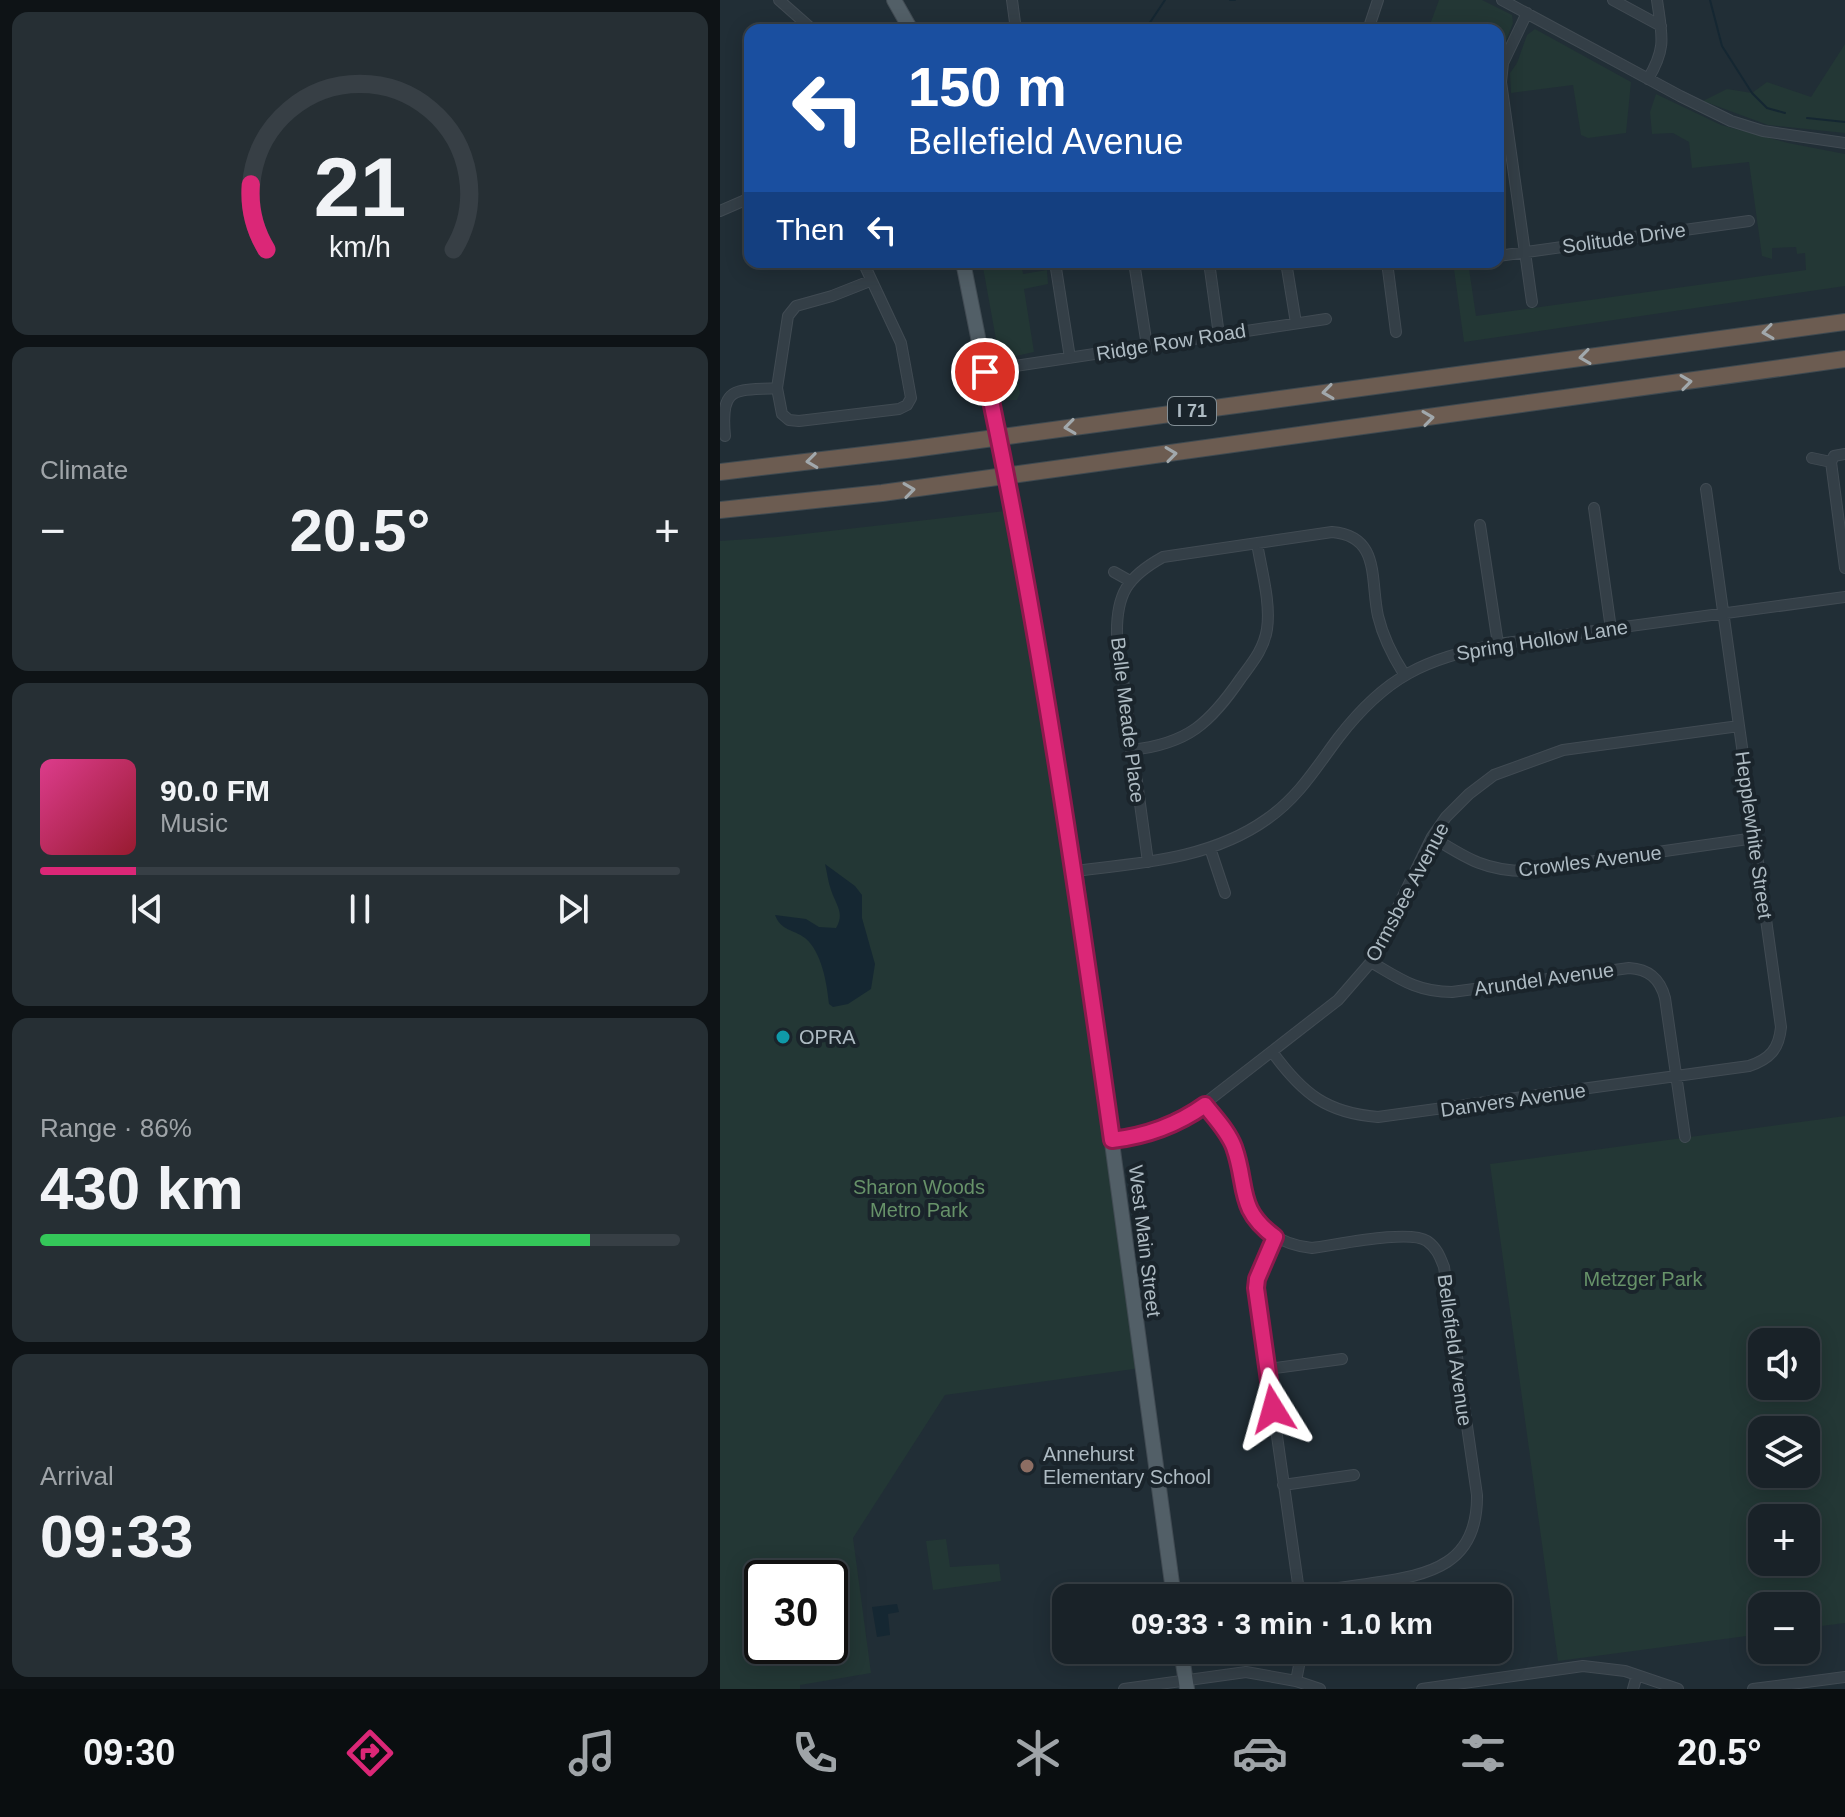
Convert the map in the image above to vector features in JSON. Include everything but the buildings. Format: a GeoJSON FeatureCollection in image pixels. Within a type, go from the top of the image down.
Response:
{"type":"FeatureCollection","features":[{"type":"Feature","properties":{"kind":"highway","name":"I 71"},"geometry":{"type":"LineString","coordinates":[[720,472],[906,450],[1845,322]]}},
{"type":"Feature","properties":{"kind":"highway","name":"I 71"},"geometry":{"type":"LineString","coordinates":[[720,510],[882,493],[1845,359]]}},
{"type":"Feature","properties":{"kind":"main road"},"geometry":{"type":"LineString","coordinates":[[894,0],[908,24]]}},
{"type":"Feature","properties":{"kind":"main road","name":"West Main Street"},"geometry":{"type":"LineString","coordinates":[[964,268],[1014,510],[1075,871],[1172,1584]]}},
{"type":"Feature","properties":{"kind":"main road"},"geometry":{"type":"LineString","coordinates":[[1183,1664],[1186,1685]]}},
{"type":"Feature","properties":{"kind":"street"},"geometry":{"type":"LineString","coordinates":[[779,0],[806,24]]}},
{"type":"Feature","properties":{"kind":"street"},"geometry":{"type":"LineString","coordinates":[[1012,0],[1015,24]]}},
{"type":"Feature","properties":{"kind":"street"},"geometry":{"type":"LineString","coordinates":[[1370,24],[1378,0]]}},
{"type":"Feature","properties":{"kind":"street"},"geometry":{"type":"LineString","coordinates":[[1502,0],[1731,121],[1763,131],[1845,143]]}},
{"type":"Feature","properties":{"kind":"street"},"geometry":{"type":"LineString","coordinates":[[1613,0],[1661,26]]}},
{"type":"Feature","properties":{"kind":"street"},"geometry":{"type":"LineString","coordinates":[[1648,79],[1661,58],[1657,0]]}},
{"type":"Feature","properties":{"kind":"street"},"geometry":{"type":"LineString","coordinates":[[1504,61],[1527,13]]}},
{"type":"Feature","properties":{"kind":"street"},"geometry":{"type":"LineString","coordinates":[[1504,103],[1532,302]]}},
{"type":"Feature","properties":{"kind":"street"},"geometry":{"type":"LineString","coordinates":[[720,211],[744,201]]}},
{"type":"Feature","properties":{"kind":"street","name":"Solitude Drive"},"geometry":{"type":"LineString","coordinates":[[1504,255],[1749,221]]}},
{"type":"Feature","properties":{"kind":"street"},"geometry":{"type":"LineString","coordinates":[[865,268],[901,343],[911,398],[907,405],[899,409],[789,420],[782,414],[777,388],[788,316],[796,306],[870,281]]}},
{"type":"Feature","properties":{"kind":"street"},"geometry":{"type":"LineString","coordinates":[[1056,268],[1070,358]]}},
{"type":"Feature","properties":{"kind":"street"},"geometry":{"type":"LineString","coordinates":[[1135,268],[1147,346]]}},
{"type":"Feature","properties":{"kind":"street"},"geometry":{"type":"LineString","coordinates":[[1210,268],[1219,335]]}},
{"type":"Feature","properties":{"kind":"street"},"geometry":{"type":"LineString","coordinates":[[1287,268],[1296,323]]}},
{"type":"Feature","properties":{"kind":"street"},"geometry":{"type":"LineString","coordinates":[[1388,268],[1396,332]]}},
{"type":"Feature","properties":{"kind":"street","name":"Ridge Row Road"},"geometry":{"type":"LineString","coordinates":[[1015,366],[1326,319]]}},
{"type":"Feature","properties":{"kind":"street"},"geometry":{"type":"LineString","coordinates":[[725,436],[721,412],[725,400],[734,392],[746,389],[777,388]]}},
{"type":"Feature","properties":{"kind":"street"},"geometry":{"type":"LineString","coordinates":[[1845,454],[1834,456],[1831,462],[1845,568]]}},
{"type":"Feature","properties":{"kind":"street"},"geometry":{"type":"LineString","coordinates":[[1812,458],[1831,462]]}},
{"type":"Feature","properties":{"kind":"street","name":"Hepplewhite Street"},"geometry":{"type":"LineString","coordinates":[[1706,489],[1781,1027],[1779,1042],[1772,1054]]}},
{"type":"Feature","properties":{"kind":"street"},"geometry":{"type":"LineString","coordinates":[[1594,508],[1611,629]]}},
{"type":"Feature","properties":{"kind":"street"},"geometry":{"type":"LineString","coordinates":[[1480,525],[1498,644]]}},
{"type":"Feature","properties":{"kind":"street"},"geometry":{"type":"LineString","coordinates":[[1114,572],[1130,581],[1140,570],[1163,557],[1332,532],[1347,533],[1360,541],[1368,553],[1378,616],[1387,646],[1404,674]]}},
{"type":"Feature","properties":{"kind":"street"},"geometry":{"type":"LineString","coordinates":[[1131,750],[1169,743],[1205,723],[1219,709],[1258,655],[1267,628],[1257,543]]}},
{"type":"Feature","properties":{"kind":"street","name":"Belle Meade Place"},"geometry":{"type":"LineString","coordinates":[[1130,581],[1116,615],[1131,750],[1148,862]]}},
{"type":"Feature","properties":{"kind":"street","name":"Spring Hollow Lane"},"geometry":{"type":"LineString","coordinates":[[1075,871],[1148,862],[1210,848],[1266,820],[1304,786],[1369,701],[1404,674],[1449,655],[1498,644],[1845,597]]}},
{"type":"Feature","properties":{"kind":"street","name":"Ormsbee Avenue"},"geometry":{"type":"LineString","coordinates":[[1112,1140],[1151,1133],[1186,1118],[1273,1053],[1357,982],[1371,962],[1432,837],[1454,810],[1494,775],[1563,750],[1739,726]]}},
{"type":"Feature","properties":{"kind":"street","name":"Crowles Avenue"},"geometry":{"type":"LineString","coordinates":[[1432,837],[1478,865],[1501,871],[1526,871],[1755,838]]}},
{"type":"Feature","properties":{"kind":"street"},"geometry":{"type":"LineString","coordinates":[[1210,848],[1225,893]]}},
{"type":"Feature","properties":{"kind":"street","name":"Arundel Avenue"},"geometry":{"type":"LineString","coordinates":[[1371,962],[1409,985],[1430,992],[1452,992],[1629,968],[1646,971],[1663,990],[1685,1137]]}},
{"type":"Feature","properties":{"kind":"street","name":"Danvers Avenue"},"geometry":{"type":"LineString","coordinates":[[1273,1053],[1293,1080],[1320,1101],[1345,1112],[1378,1117],[1749,1066],[1762,1062],[1772,1054]]}},
{"type":"Feature","properties":{"kind":"street"},"geometry":{"type":"LineString","coordinates":[[1205,1105],[1233,1145],[1243,1195],[1253,1216],[1275,1237],[1257,1279],[1258,1311],[1297,1584]]}},
{"type":"Feature","properties":{"kind":"street","name":"Bellefield Avenue"},"geometry":{"type":"LineString","coordinates":[[1275,1237],[1312,1248],[1408,1235],[1425,1239],[1438,1251],[1444,1267],[1477,1513],[1472,1533],[1464,1547],[1449,1562],[1437,1569],[1374,1584]]}},
{"type":"Feature","properties":{"kind":"street"},"geometry":{"type":"LineString","coordinates":[[1268,1369],[1342,1359]]}},
{"type":"Feature","properties":{"kind":"street"},"geometry":{"type":"LineString","coordinates":[[1283,1485],[1354,1475]]}},
{"type":"Feature","properties":{"kind":"street"},"geometry":{"type":"LineString","coordinates":[[1296,1681],[1299,1664]]}},
{"type":"Feature","properties":{"kind":"street"},"geometry":{"type":"LineString","coordinates":[[1422,1689],[1504,1684],[1583,1666],[1637,1675],[1678,1689]]}},
{"type":"Feature","properties":{"kind":"street"},"geometry":{"type":"LineString","coordinates":[[1124,1689],[1186,1685],[1246,1672],[1296,1681],[1320,1689]]}},
{"type":"Feature","properties":{"kind":"street"},"geometry":{"type":"LineString","coordinates":[[1633,1689],[1637,1675]]}},
{"type":"Feature","properties":{"kind":"street"},"geometry":{"type":"LineString","coordinates":[[1753,1689],[1845,1677]]}},
{"type":"Feature","properties":{"kind":"green space"},"geometry":{"type":"Polygon","coordinates":[[[1439,0],[1482,0],[1512,15],[1513,23],[1504,46],[1504,24],[1430,24],[1439,0]]]}},
{"type":"Feature","properties":{"kind":"green space"},"geometry":{"type":"Polygon","coordinates":[[[1535,29],[1631,82],[1626,133],[1588,138],[1581,135],[1573,85],[1511,93],[1510,73],[1527,35],[1535,29]]]}},
{"type":"Feature","properties":{"kind":"green space"},"geometry":{"type":"Polygon","coordinates":[[[1845,44],[1845,133],[1768,125],[1703,101],[1727,89],[1752,93],[1767,82],[1811,97],[1845,44]]]}},
{"type":"Feature","properties":{"kind":"green space"},"geometry":{"type":"Polygon","coordinates":[[[1656,94],[1721,125],[1845,154],[1845,286],[1464,342],[1454,268],[1469,268],[1476,316],[1806,270],[1805,253],[1797,254],[1796,247],[1772,248],[1772,259],[1762,256],[1749,162],[1692,168],[1689,142],[1673,133],[1652,134],[1650,112],[1656,94]]]}},
{"type":"Feature","properties":{"kind":"green space"},"geometry":{"type":"Polygon","coordinates":[[[983,268],[1022,268],[1023,274],[1047,270],[1048,284],[1024,289],[1034,352],[1012,357],[1020,393],[1017,400],[1007,400],[983,268]]]}},
{"type":"Feature","properties":{"kind":"green space","name":"Sharon Woods Metro Park"},"geometry":{"type":"Polygon","coordinates":[[[1014,510],[1047,699],[1141,1368],[945,1395],[853,1538],[871,1673],[800,1685],[800,1689],[720,1689],[720,541],[1014,510]]]}},
{"type":"Feature","properties":{"kind":"green space","name":"Metzger Park"},"geometry":{"type":"Polygon","coordinates":[[[1845,1116],[1845,1623],[1820,1626],[1820,1592],[1748,1592],[1748,1636],[1558,1661],[1490,1164],[1845,1116]]]}},
{"type":"Feature","properties":{"kind":"green space"},"geometry":{"type":"Polygon","coordinates":[[[946,1539],[950,1567],[999,1564],[1001,1581],[933,1590],[926,1541],[946,1539]]]}},
{"type":"Feature","properties":{"kind":"water"},"geometry":{"type":"Polygon","coordinates":[[[825,864],[855,886],[862,895],[862,918],[875,964],[871,989],[848,1004],[833,1007],[829,1004],[816,951],[805,938],[781,924],[775,915],[806,919],[819,927],[836,928],[840,913],[825,864]]]}},
{"type":"Feature","properties":{"kind":"water"},"geometry":{"type":"Polygon","coordinates":[[[897,1604],[899,1612],[888,1614],[890,1635],[877,1637],[872,1607],[897,1604]]]}},
{"type":"Feature","properties":{"kind":"waterway"},"geometry":{"type":"LineString","coordinates":[[1149,24],[1165,0]]}},
{"type":"Feature","properties":{"kind":"waterway"},"geometry":{"type":"LineString","coordinates":[[1230,0],[1235,0]]}},
{"type":"Feature","properties":{"kind":"waterway"},"geometry":{"type":"LineString","coordinates":[[1710,0],[1722,46],[1752,93],[1767,108],[1785,113]]}},
{"type":"Feature","properties":{"kind":"waterway"},"geometry":{"type":"LineString","coordinates":[[1807,118],[1845,122]]}},
{"type":"Feature","properties":{"kind":"place","name":"OPRA"},"geometry":{"type":"Point","coordinates":[783,1037]}},
{"type":"Feature","properties":{"kind":"place","name":"Annehurst Elementary School"},"geometry":{"type":"Point","coordinates":[1027,1466]}},
{"type":"Feature","properties":{"kind":"route"},"geometry":{"type":"LineString","coordinates":[[985,372],[1014,510],[1062,784],[1112,1140],[1151,1133],[1186,1118],[1205,1105],[1226,1132],[1238,1160],[1245,1201],[1253,1216],[1275,1237],[1256,1288],[1273,1409]]}}]}
